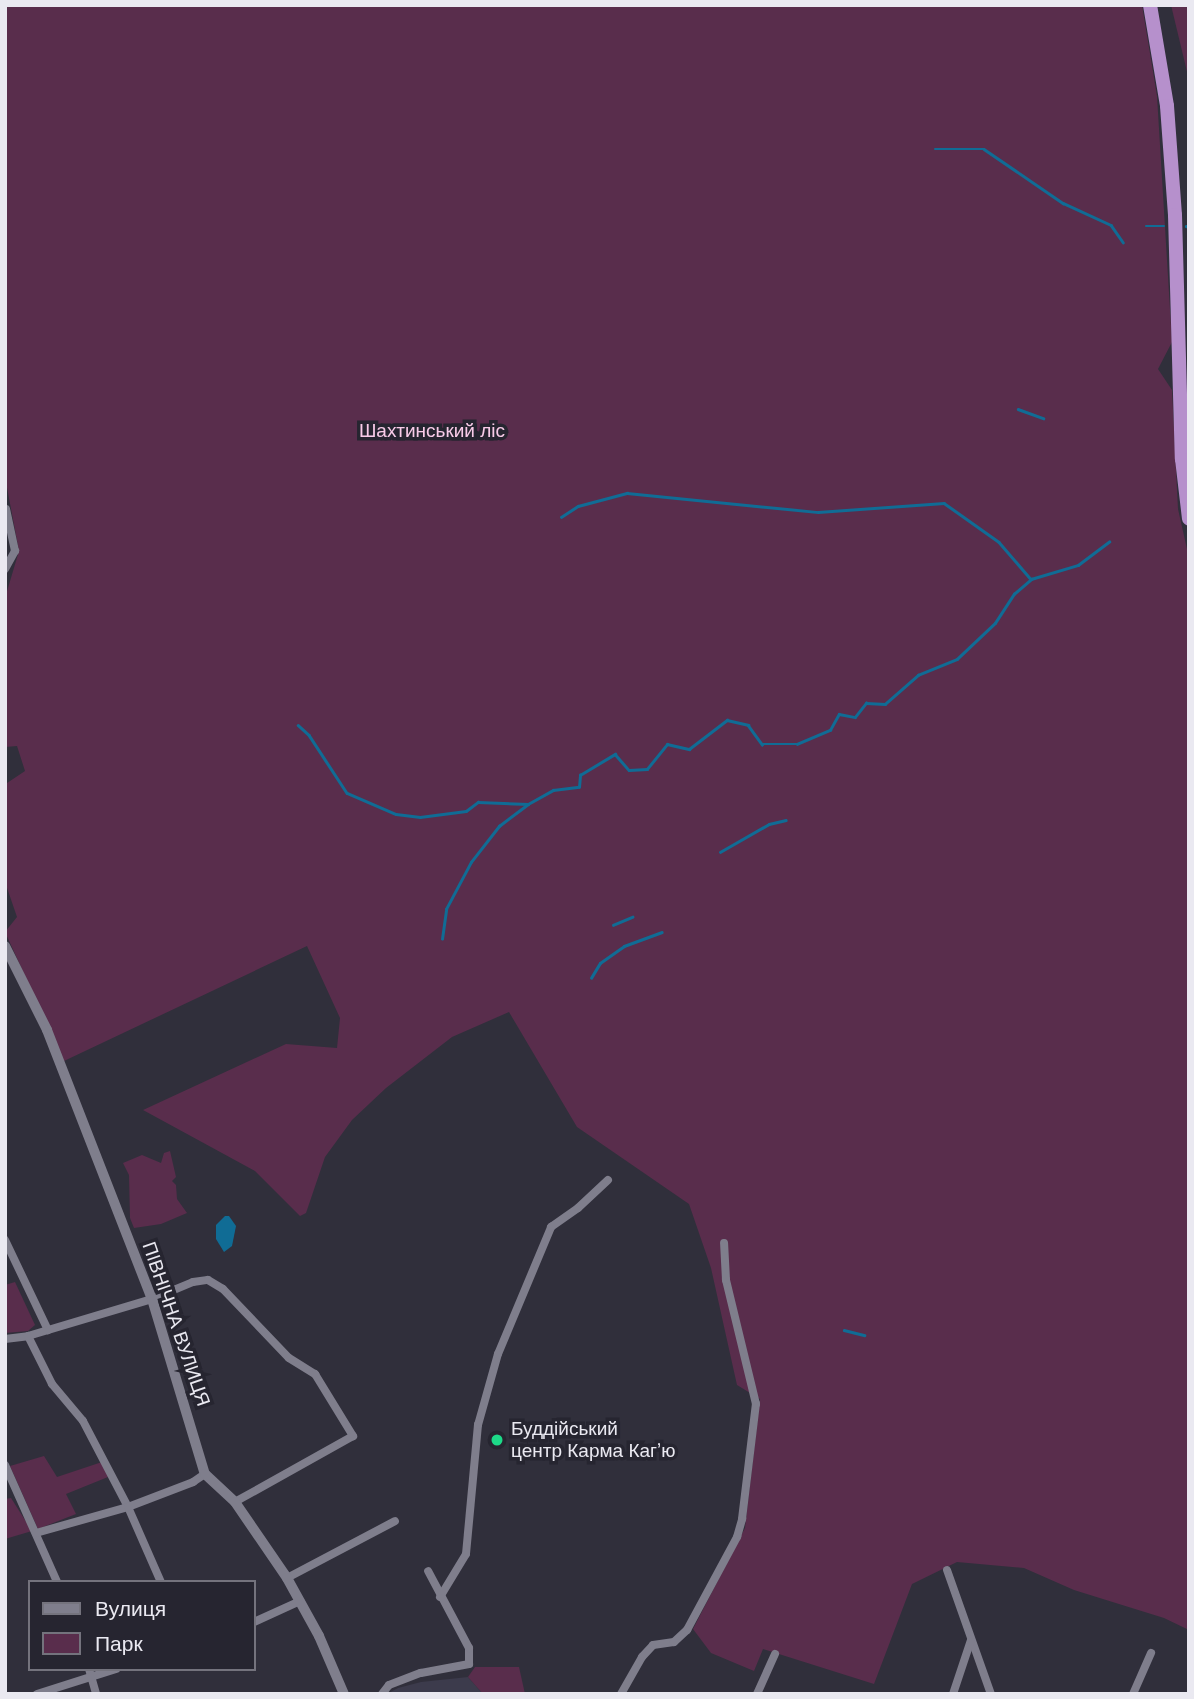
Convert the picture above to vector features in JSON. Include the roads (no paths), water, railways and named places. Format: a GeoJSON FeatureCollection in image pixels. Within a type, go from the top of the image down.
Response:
{"type":"FeatureCollection","features":[{"type":"Feature","properties":{"kind":"highway"},"geometry":{"type":"LineString","coordinates":[[1150,5],[1168,119],[1175,215],[1182,459],[1189,519]]}},
{"type":"Feature","properties":{"kind":"street"},"geometry":{"type":"LineString","coordinates":[[5,569],[15,551],[6,509]]}},
{"type":"Feature","properties":{"kind":"street","name":"ПІВНІЧНА ВУЛИЦЯ"},"geometry":{"type":"LineString","coordinates":[[5,946],[47,1030],[152,1299],[205,1474]]}},
{"type":"Feature","properties":{"kind":"street"},"geometry":{"type":"LineString","coordinates":[[440,1597],[466,1554],[478,1425],[498,1354],[528,1279],[551,1227],[578,1208],[608,1180]]}},
{"type":"Feature","properties":{"kind":"street"},"geometry":{"type":"LineString","coordinates":[[5,1240],[48,1330]]}},
{"type":"Feature","properties":{"kind":"street"},"geometry":{"type":"LineString","coordinates":[[621,1694],[642,1657],[653,1646],[674,1642],[687,1630],[737,1536],[743,1519],[756,1404],[726,1280],[724,1243]]}},
{"type":"Feature","properties":{"kind":"street"},"geometry":{"type":"LineString","coordinates":[[5,1339],[28,1336],[152,1299],[193,1282],[208,1280],[223,1289],[289,1358],[315,1374],[353,1436],[235,1502]]}},
{"type":"Feature","properties":{"kind":"street"},"geometry":{"type":"LineString","coordinates":[[28,1336],[52,1384],[83,1421],[128,1507],[160,1580]]}},
{"type":"Feature","properties":{"kind":"street"},"geometry":{"type":"LineString","coordinates":[[5,1465],[56,1580]]}},
{"type":"Feature","properties":{"kind":"street"},"geometry":{"type":"LineString","coordinates":[[36,1533],[128,1507],[193,1482],[205,1474],[235,1502],[287,1578],[338,1674],[344,1694]]}},
{"type":"Feature","properties":{"kind":"street"},"geometry":{"type":"LineString","coordinates":[[287,1578],[395,1521]]}},
{"type":"Feature","properties":{"kind":"street"},"geometry":{"type":"LineString","coordinates":[[947,1570],[991,1694]]}},
{"type":"Feature","properties":{"kind":"street"},"geometry":{"type":"LineString","coordinates":[[382,1694],[389,1685],[421,1673],[469,1664],[470,1648],[428,1571]]}},
{"type":"Feature","properties":{"kind":"street"},"geometry":{"type":"LineString","coordinates":[[256,1621],[300,1601]]}},
{"type":"Feature","properties":{"kind":"street"},"geometry":{"type":"LineString","coordinates":[[953,1694],[971,1640]]}},
{"type":"Feature","properties":{"kind":"street"},"geometry":{"type":"LineString","coordinates":[[1133,1694],[1151,1653]]}},
{"type":"Feature","properties":{"kind":"street"},"geometry":{"type":"LineString","coordinates":[[757,1694],[775,1654]]}},
{"type":"Feature","properties":{"kind":"street"},"geometry":{"type":"LineString","coordinates":[[37,1694],[90,1673],[96,1694]]}},
{"type":"Feature","properties":{"kind":"water"},"geometry":{"type":"Polygon","coordinates":[[[225,1216],[229,1216],[236,1226],[232,1246],[224,1252],[216,1239],[216,1225],[225,1216]]]}},
{"type":"Feature","properties":{"kind":"waterway"},"geometry":{"type":"LineString","coordinates":[[935,149],[984,149],[1063,203],[1111,225],[1123,242]]}},
{"type":"Feature","properties":{"kind":"waterway"},"geometry":{"type":"LineString","coordinates":[[1146,226],[1164,226]]}},
{"type":"Feature","properties":{"kind":"waterway"},"geometry":{"type":"LineString","coordinates":[[1018,409],[1043,418]]}},
{"type":"Feature","properties":{"kind":"waterway"},"geometry":{"type":"LineString","coordinates":[[561,517],[578,506],[627,493],[818,512],[944,503],[999,542],[1030,578]]}},
{"type":"Feature","properties":{"kind":"waterway"},"geometry":{"type":"LineString","coordinates":[[298,725],[309,735],[347,793],[396,814],[420,817],[466,811],[478,802],[528,804],[553,790],[579,787],[580,775],[615,754],[629,770],[647,769],[667,744],[689,749],[727,720],[748,725],[762,744],[797,744],[830,730],[839,714],[855,717],[866,703],[885,704],[918,675],[957,659],[995,623],[1014,594],[1031,579],[1078,565],[1109,542]]}},
{"type":"Feature","properties":{"kind":"waterway"},"geometry":{"type":"LineString","coordinates":[[442,939],[446,909],[471,862],[499,826],[528,804]]}},
{"type":"Feature","properties":{"kind":"waterway"},"geometry":{"type":"LineString","coordinates":[[720,852],[769,824],[786,820]]}},
{"type":"Feature","properties":{"kind":"waterway"},"geometry":{"type":"LineString","coordinates":[[613,925],[632,917]]}},
{"type":"Feature","properties":{"kind":"waterway"},"geometry":{"type":"LineString","coordinates":[[591,978],[600,963],[624,946],[662,932]]}},
{"type":"Feature","properties":{"kind":"waterway"},"geometry":{"type":"LineString","coordinates":[[844,1330],[864,1335]]}},
{"type":"Feature","properties":{"kind":"place","name":"Буддійський центр Карма Кагʼю"},"geometry":{"type":"Point","coordinates":[497,1440]}},
{"type":"Feature","properties":{"kind":"park label","name":"Шахтинський ліс"},"geometry":{"type":"Point","coordinates":[432,431]}}]}
